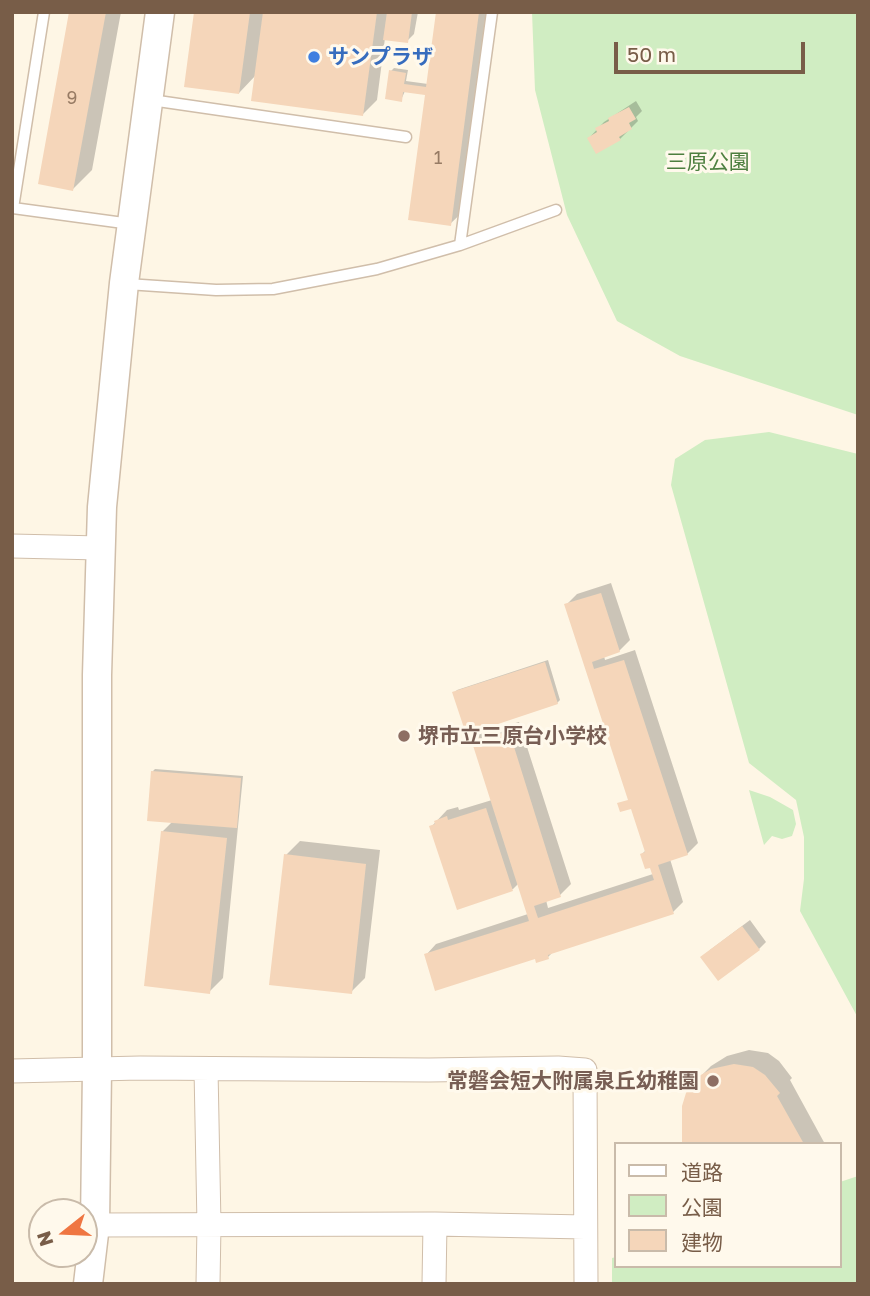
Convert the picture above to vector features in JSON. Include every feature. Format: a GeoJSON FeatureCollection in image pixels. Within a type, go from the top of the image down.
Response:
{"type":"FeatureCollection","features":[{"type":"Feature","properties":{"kind":"street"},"geometry":{"type":"LineString","coordinates":[[95,1198],[100,548],[124,284],[160,12]]}},
{"type":"Feature","properties":{"kind":"street"},"geometry":{"type":"LineString","coordinates":[[12,546],[100,548]]}},
{"type":"Feature","properties":{"kind":"street"},"geometry":{"type":"LineString","coordinates":[[206,1069],[208,1284]]}},
{"type":"Feature","properties":{"kind":"street"},"geometry":{"type":"LineString","coordinates":[[12,1071],[585,1070],[586,1284]]}},
{"type":"Feature","properties":{"kind":"street"},"geometry":{"type":"LineString","coordinates":[[98,1225],[435,1224],[585,1227]]}},
{"type":"Feature","properties":{"kind":"street"},"geometry":{"type":"LineString","coordinates":[[434,1284],[435,1224]]}},
{"type":"Feature","properties":{"kind":"lane"},"geometry":{"type":"LineString","coordinates":[[44,12],[13,208],[131,224]]}},
{"type":"Feature","properties":{"kind":"lane"},"geometry":{"type":"LineString","coordinates":[[460,245],[492,12]]}},
{"type":"Feature","properties":{"kind":"lane"},"geometry":{"type":"LineString","coordinates":[[148,100],[406,137]]}},
{"type":"Feature","properties":{"kind":"lane"},"geometry":{"type":"LineString","coordinates":[[124,284],[216,290],[273,289],[377,269],[460,245],[556,210]]}},
{"type":"Feature","properties":{"kind":"green space","name":"三原公園"},"geometry":{"type":"Polygon","coordinates":[[[532,12],[858,12],[858,415],[680,356],[617,321],[567,215],[535,90],[532,12]]]}},
{"type":"Feature","properties":{"kind":"green space"},"geometry":{"type":"Polygon","coordinates":[[[769,432],[858,454],[858,1018],[800,911],[804,879],[804,837],[796,800],[749,763],[671,485],[675,459],[705,440],[769,432]]]}},
{"type":"Feature","properties":{"kind":"green space"},"geometry":{"type":"Polygon","coordinates":[[[749,790],[770,797],[793,810],[796,824],[792,836],[782,839],[772,836],[764,845],[749,790]]]}},
{"type":"Feature","properties":{"kind":"green space"},"geometry":{"type":"Polygon","coordinates":[[[858,1176],[858,1284],[612,1284],[614,1258],[614,1268],[842,1268],[842,1181],[858,1176]]]}},
{"type":"Feature","properties":{"kind":"building"},"geometry":{"type":"Polygon","coordinates":[[[69,12],[106,12],[73,191],[38,184],[69,12]]]}},
{"type":"Feature","properties":{"kind":"building"},"geometry":{"type":"Polygon","coordinates":[[[194,12],[250,12],[239,94],[184,87],[194,12]]]}},
{"type":"Feature","properties":{"kind":"building","name":"サンプラザ"},"geometry":{"type":"Polygon","coordinates":[[[263,12],[377,12],[363,116],[251,101],[263,12]]]}},
{"type":"Feature","properties":{"kind":"building"},"geometry":{"type":"Polygon","coordinates":[[[387,12],[412,12],[408,43],[383,40],[387,12]]]}},
{"type":"Feature","properties":{"kind":"building"},"geometry":{"type":"Polygon","coordinates":[[[436,12],[479,12],[451,226],[408,220],[425,95],[403,92],[402,102],[385,99],[389,70],[406,73],[404,84],[426,87],[436,12]]]}},
{"type":"Feature","properties":{"kind":"building"},"geometry":{"type":"Polygon","coordinates":[[[629,107],[636,119],[629,123],[632,129],[619,137],[621,140],[596,154],[587,138],[597,132],[595,128],[609,121],[608,118],[629,107]]]}},
{"type":"Feature","properties":{"kind":"building"},"geometry":{"type":"Polygon","coordinates":[[[601,593],[620,652],[592,662],[594,669],[624,660],[688,855],[658,865],[674,914],[548,955],[549,959],[536,963],[535,959],[435,991],[424,954],[529,921],[469,733],[466,734],[452,692],[545,662],[558,704],[477,731],[480,740],[509,731],[561,897],[534,906],[538,918],[654,880],[650,868],[645,869],[640,854],[645,852],[631,809],[620,812],[617,803],[628,800],[564,604],[601,593]]]}},
{"type":"Feature","properties":{"kind":"building"},"geometry":{"type":"Polygon","coordinates":[[[151,771],[241,778],[237,828],[147,821],[151,771]]]}},
{"type":"Feature","properties":{"kind":"building"},"geometry":{"type":"Polygon","coordinates":[[[486,808],[513,891],[457,910],[429,826],[447,816],[448,820],[486,808]]]}},
{"type":"Feature","properties":{"kind":"building"},"geometry":{"type":"Polygon","coordinates":[[[161,831],[227,838],[210,994],[144,986],[161,831]]]}},
{"type":"Feature","properties":{"kind":"building"},"geometry":{"type":"Polygon","coordinates":[[[284,854],[366,864],[352,994],[269,985],[284,854]]]}},
{"type":"Feature","properties":{"kind":"building"},"geometry":{"type":"Polygon","coordinates":[[[742,926],[760,950],[718,981],[700,957],[742,926]]]}},
{"type":"Feature","properties":{"kind":"building"},"geometry":{"type":"Polygon","coordinates":[[[734,1064],[753,1067],[765,1075],[780,1093],[777,1096],[803,1142],[682,1142],[682,1106],[686,1093],[694,1079],[711,1069],[734,1064]]]}},
{"type":"Feature","properties":{"kind":"place","name":"サンプラザ"},"geometry":{"type":"Point","coordinates":[314,57]}},
{"type":"Feature","properties":{"kind":"place","name":"堺市立三原台小学校"},"geometry":{"type":"Point","coordinates":[404,736]}},
{"type":"Feature","properties":{"kind":"place","name":"常磐会短大附属泉丘幼稚園"},"geometry":{"type":"Point","coordinates":[713,1081]}}]}
